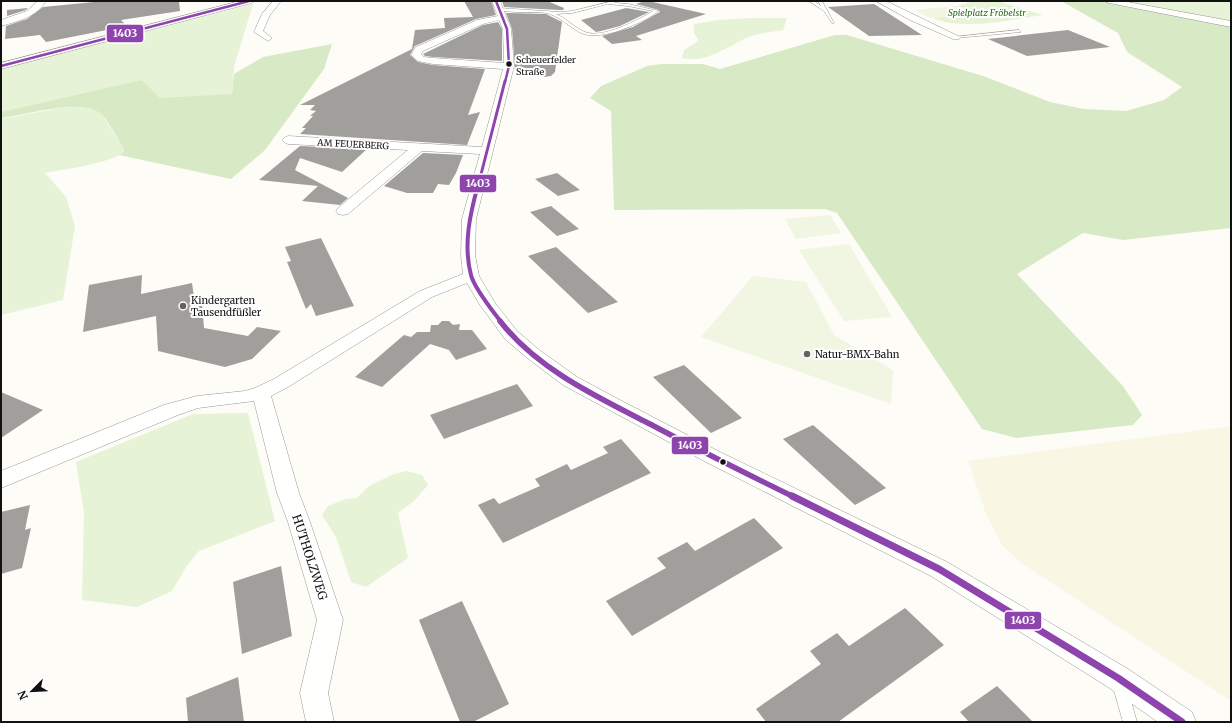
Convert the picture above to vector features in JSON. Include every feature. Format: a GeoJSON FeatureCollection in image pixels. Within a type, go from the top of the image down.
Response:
{"type":"FeatureCollection","features":[{"type":"Feature","properties":{"kind":"street"},"geometry":{"type":"LineString","coordinates":[[1,23],[35,10],[42,1]]}},
{"type":"Feature","properties":{"kind":"street"},"geometry":{"type":"LineString","coordinates":[[1,66],[250,1]]}},
{"type":"Feature","properties":{"kind":"street"},"geometry":{"type":"LineString","coordinates":[[268,38],[258,32],[266,14],[277,1]]}},
{"type":"Feature","properties":{"kind":"street"},"geometry":{"type":"LineString","coordinates":[[880,1],[913,18],[956,37]]}},
{"type":"Feature","properties":{"kind":"street"},"geometry":{"type":"LineString","coordinates":[[1109,1],[1231,24]]}},
{"type":"Feature","properties":{"kind":"street"},"geometry":{"type":"LineString","coordinates":[[509,66],[433,61],[421,59],[416,55],[419,50],[480,22],[500,9],[509,40],[509,66],[469,219],[468,254],[471,276],[488,305],[512,334],[532,353],[570,381],[713,457],[939,569],[1118,678],[1182,722]]}},
{"type":"Feature","properties":{"kind":"street","name":"AM FEUERBERG"},"geometry":{"type":"LineString","coordinates":[[288,140],[488,151]]}},
{"type":"Feature","properties":{"kind":"street"},"geometry":{"type":"LineString","coordinates":[[343,211],[418,148]]}},
{"type":"Feature","properties":{"kind":"street"},"geometry":{"type":"LineString","coordinates":[[1,480],[171,410],[197,402],[261,393],[281,383],[426,294],[450,283],[471,276]]}},
{"type":"Feature","properties":{"kind":"street","name":"HUTHOLZWEG"},"geometry":{"type":"LineString","coordinates":[[261,393],[288,493],[299,522],[330,620],[314,693],[320,722]]}},
{"type":"Feature","properties":{"kind":"lane"},"geometry":{"type":"LineString","coordinates":[[500,9],[572,12],[617,1]]}},
{"type":"Feature","properties":{"kind":"lane"},"geometry":{"type":"LineString","coordinates":[[811,1],[828,12]]}},
{"type":"Feature","properties":{"kind":"lane"},"geometry":{"type":"LineString","coordinates":[[820,1],[834,22]]}},
{"type":"Feature","properties":{"kind":"lane"},"geometry":{"type":"LineString","coordinates":[[546,12],[563,18],[584,33],[590,34],[611,32],[657,11],[628,5],[607,4]]}},
{"type":"Feature","properties":{"kind":"lane"},"geometry":{"type":"LineString","coordinates":[[956,37],[1019,31]]}},
{"type":"Feature","properties":{"kind":"lane"},"geometry":{"type":"LineString","coordinates":[[1118,678],[1130,722]]}},
{"type":"Feature","properties":{"kind":"shaded area"},"geometry":{"type":"Polygon","coordinates":[[[1231,426],[1231,701],[1021,563],[1002,545],[986,514],[968,461],[1231,426]]]}},
{"type":"Feature","properties":{"kind":"green space","name":"Spielplatz Fröbelstr"},"geometry":{"type":"Polygon","coordinates":[[[973,1],[998,1],[1043,15],[1001,22],[972,24],[958,24],[932,18],[975,13],[957,6],[973,1]]]}},
{"type":"Feature","properties":{"kind":"green space"},"geometry":{"type":"Polygon","coordinates":[[[1061,1],[1104,1],[1231,24],[1231,228],[1123,240],[1083,233],[1017,274],[1123,386],[1142,415],[1133,425],[1016,438],[982,429],[837,213],[825,209],[614,210],[611,111],[590,98],[601,86],[647,66],[662,64],[703,64],[720,69],[835,35],[847,35],[983,76],[1050,102],[1084,109],[1126,111],[1164,100],[1182,87],[1127,52],[1118,33],[1061,1]]]}},
{"type":"Feature","properties":{"kind":"green space"},"geometry":{"type":"Polygon","coordinates":[[[1113,1],[1231,1],[1231,23],[1113,1]]]}},
{"type":"Feature","properties":{"kind":"green space"},"geometry":{"type":"Polygon","coordinates":[[[253,4],[234,67],[232,94],[1,112],[1,68],[253,4]]]}},
{"type":"Feature","properties":{"kind":"green space"},"geometry":{"type":"Polygon","coordinates":[[[955,6],[973,13],[931,18],[914,10],[955,6]]]}},
{"type":"Feature","properties":{"kind":"green space"},"geometry":{"type":"Polygon","coordinates":[[[787,18],[783,30],[750,36],[707,57],[698,59],[682,58],[684,50],[698,41],[694,33],[694,24],[718,20],[787,18]]]}},
{"type":"Feature","properties":{"kind":"green space"},"geometry":{"type":"Polygon","coordinates":[[[332,44],[324,69],[265,150],[231,179],[119,155],[124,152],[124,149],[113,130],[100,113],[91,109],[66,107],[1,118],[1,112],[142,80],[160,98],[232,94],[234,74],[263,57],[332,44]]]}},
{"type":"Feature","properties":{"kind":"green space"},"geometry":{"type":"Polygon","coordinates":[[[79,107],[93,109],[101,113],[124,149],[124,152],[98,163],[45,173],[66,197],[75,226],[63,300],[1,315],[1,119],[60,108],[79,107]]]}},
{"type":"Feature","properties":{"kind":"green space"},"geometry":{"type":"Polygon","coordinates":[[[830,215],[841,233],[796,239],[785,219],[830,215]]]}},
{"type":"Feature","properties":{"kind":"green space"},"geometry":{"type":"Polygon","coordinates":[[[849,244],[892,317],[844,321],[799,250],[849,244]]]}},
{"type":"Feature","properties":{"kind":"green space","name":"Natur-BMX-Bahn"},"geometry":{"type":"Polygon","coordinates":[[[753,276],[806,282],[834,335],[893,370],[891,404],[701,337],[753,276]]]}},
{"type":"Feature","properties":{"kind":"green space"},"geometry":{"type":"Polygon","coordinates":[[[248,413],[275,521],[199,551],[186,567],[172,591],[137,607],[82,600],[84,513],[76,462],[193,414],[248,413]]]}},
{"type":"Feature","properties":{"kind":"green space"},"geometry":{"type":"Polygon","coordinates":[[[407,471],[422,475],[428,485],[414,501],[398,513],[408,558],[366,587],[351,582],[336,537],[322,515],[328,506],[345,499],[357,498],[369,486],[394,474],[407,471]]]}},
{"type":"Feature","properties":{"kind":"building"},"geometry":{"type":"Polygon","coordinates":[[[104,1],[179,1],[180,11],[121,20],[127,26],[46,42],[40,35],[5,39],[6,26],[27,19],[43,7],[104,1]]]}},
{"type":"Feature","properties":{"kind":"building"},"geometry":{"type":"Polygon","coordinates":[[[464,1],[491,1],[496,15],[476,19],[415,46],[410,55],[418,62],[433,65],[485,69],[468,115],[480,112],[467,145],[300,134],[306,128],[302,128],[313,116],[310,116],[316,111],[310,110],[315,105],[300,105],[412,49],[415,30],[445,28],[444,18],[473,17],[464,1]]]}},
{"type":"Feature","properties":{"kind":"building"},"geometry":{"type":"Polygon","coordinates":[[[502,1],[547,1],[564,8],[563,10],[559,10],[504,7],[502,1]]]}},
{"type":"Feature","properties":{"kind":"building"},"geometry":{"type":"Polygon","coordinates":[[[645,1],[706,14],[636,36],[642,40],[612,44],[602,36],[633,27],[660,12],[659,10],[636,4],[645,1]]]}},
{"type":"Feature","properties":{"kind":"building"},"geometry":{"type":"Polygon","coordinates":[[[874,4],[922,35],[869,36],[828,7],[874,4]]]}},
{"type":"Feature","properties":{"kind":"building"},"geometry":{"type":"Polygon","coordinates":[[[28,8],[26,10],[7,16],[7,10],[28,8]]]}},
{"type":"Feature","properties":{"kind":"building"},"geometry":{"type":"Polygon","coordinates":[[[626,8],[649,12],[620,26],[596,32],[581,20],[626,8]]]}},
{"type":"Feature","properties":{"kind":"building"},"geometry":{"type":"Polygon","coordinates":[[[506,13],[546,14],[562,22],[555,72],[551,76],[544,77],[515,68],[512,29],[506,13]]]}},
{"type":"Feature","properties":{"kind":"building"},"geometry":{"type":"Polygon","coordinates":[[[498,22],[502,29],[502,61],[433,57],[425,56],[423,54],[483,25],[498,22]]]}},
{"type":"Feature","properties":{"kind":"building"},"geometry":{"type":"Polygon","coordinates":[[[1068,30],[1110,47],[1027,56],[988,39],[1068,30]]]}},
{"type":"Feature","properties":{"kind":"building"},"geometry":{"type":"Polygon","coordinates":[[[300,146],[367,149],[342,172],[300,158],[295,170],[348,198],[340,205],[302,201],[318,186],[259,180],[300,146]]]}},
{"type":"Feature","properties":{"kind":"building"},"geometry":{"type":"Polygon","coordinates":[[[423,153],[463,155],[456,173],[449,185],[438,184],[433,193],[407,193],[384,186],[423,153]]]}},
{"type":"Feature","properties":{"kind":"building"},"geometry":{"type":"Polygon","coordinates":[[[557,173],[580,190],[558,196],[535,179],[557,173]]]}},
{"type":"Feature","properties":{"kind":"building"},"geometry":{"type":"Polygon","coordinates":[[[551,206],[579,229],[557,236],[530,212],[551,206]]]}},
{"type":"Feature","properties":{"kind":"building"},"geometry":{"type":"Polygon","coordinates":[[[321,238],[354,306],[316,316],[311,304],[306,309],[287,262],[291,261],[285,247],[321,238]]]}},
{"type":"Feature","properties":{"kind":"building"},"geometry":{"type":"Polygon","coordinates":[[[556,247],[618,302],[588,313],[528,256],[556,247]]]}},
{"type":"Feature","properties":{"kind":"building"},"geometry":{"type":"Polygon","coordinates":[[[142,275],[141,294],[192,283],[195,304],[202,303],[204,328],[248,336],[257,327],[281,331],[252,359],[225,367],[158,351],[156,316],[83,332],[89,285],[142,275]]]}},
{"type":"Feature","properties":{"kind":"building"},"geometry":{"type":"Polygon","coordinates":[[[442,321],[449,321],[453,325],[460,324],[459,330],[472,330],[487,349],[456,360],[449,350],[430,344],[382,387],[355,377],[404,335],[411,337],[417,332],[430,332],[431,325],[438,325],[442,321]]]}},
{"type":"Feature","properties":{"kind":"building"},"geometry":{"type":"Polygon","coordinates":[[[684,365],[742,418],[711,433],[653,377],[684,365]]]}},
{"type":"Feature","properties":{"kind":"building"},"geometry":{"type":"Polygon","coordinates":[[[517,384],[533,406],[444,439],[430,415],[517,384]]]}},
{"type":"Feature","properties":{"kind":"building"},"geometry":{"type":"Polygon","coordinates":[[[1,392],[43,410],[1,438],[1,392]]]}},
{"type":"Feature","properties":{"kind":"building"},"geometry":{"type":"Polygon","coordinates":[[[813,425],[886,488],[855,505],[783,439],[813,425]]]}},
{"type":"Feature","properties":{"kind":"building"},"geometry":{"type":"Polygon","coordinates":[[[621,439],[651,473],[503,543],[478,505],[494,498],[499,504],[540,486],[535,479],[567,464],[571,470],[608,453],[603,447],[621,439]]]}},
{"type":"Feature","properties":{"kind":"building"},"geometry":{"type":"Polygon","coordinates":[[[30,505],[25,530],[31,528],[22,568],[1,574],[1,512],[30,505]]]}},
{"type":"Feature","properties":{"kind":"building"},"geometry":{"type":"Polygon","coordinates":[[[754,518],[783,548],[632,636],[606,601],[666,568],[657,558],[687,542],[695,551],[754,518]]]}},
{"type":"Feature","properties":{"kind":"building"},"geometry":{"type":"Polygon","coordinates":[[[281,566],[292,636],[242,654],[233,582],[281,566]]]}},
{"type":"Feature","properties":{"kind":"building"},"geometry":{"type":"Polygon","coordinates":[[[462,601],[509,704],[473,722],[460,722],[419,620],[462,601]]]}},
{"type":"Feature","properties":{"kind":"building"},"geometry":{"type":"Polygon","coordinates":[[[905,608],[944,645],[838,722],[766,722],[756,709],[821,664],[810,651],[837,633],[849,646],[905,608]]]}},
{"type":"Feature","properties":{"kind":"building"},"geometry":{"type":"Polygon","coordinates":[[[238,677],[244,722],[188,722],[186,698],[238,677]]]}},
{"type":"Feature","properties":{"kind":"building"},"geometry":{"type":"Polygon","coordinates":[[[997,686],[1033,722],[969,722],[960,712],[997,686]]]}},
{"type":"Feature","properties":{"kind":"transit line","name":"1403"},"geometry":{"type":"LineString","coordinates":[[1,66],[249,1]]}},
{"type":"Feature","properties":{"kind":"transit line","name":"1403"},"geometry":{"type":"LineString","coordinates":[[496,1],[507,29],[509,66],[469,219],[468,255],[471,276],[488,305],[511,335],[532,353],[570,381],[611,404],[713,457],[939,569],[1118,678],[1182,722]]}},
{"type":"Feature","properties":{"kind":"place","name":"Scheuerfelder Straße"},"geometry":{"type":"Point","coordinates":[509,64]}},
{"type":"Feature","properties":{"kind":"place","name":"Kindergarten Tausendfüßler"},"geometry":{"type":"Point","coordinates":[183,306]}},
{"type":"Feature","properties":{"kind":"place","name":"Natur-BMX-Bahn"},"geometry":{"type":"Point","coordinates":[807,354]}}]}
